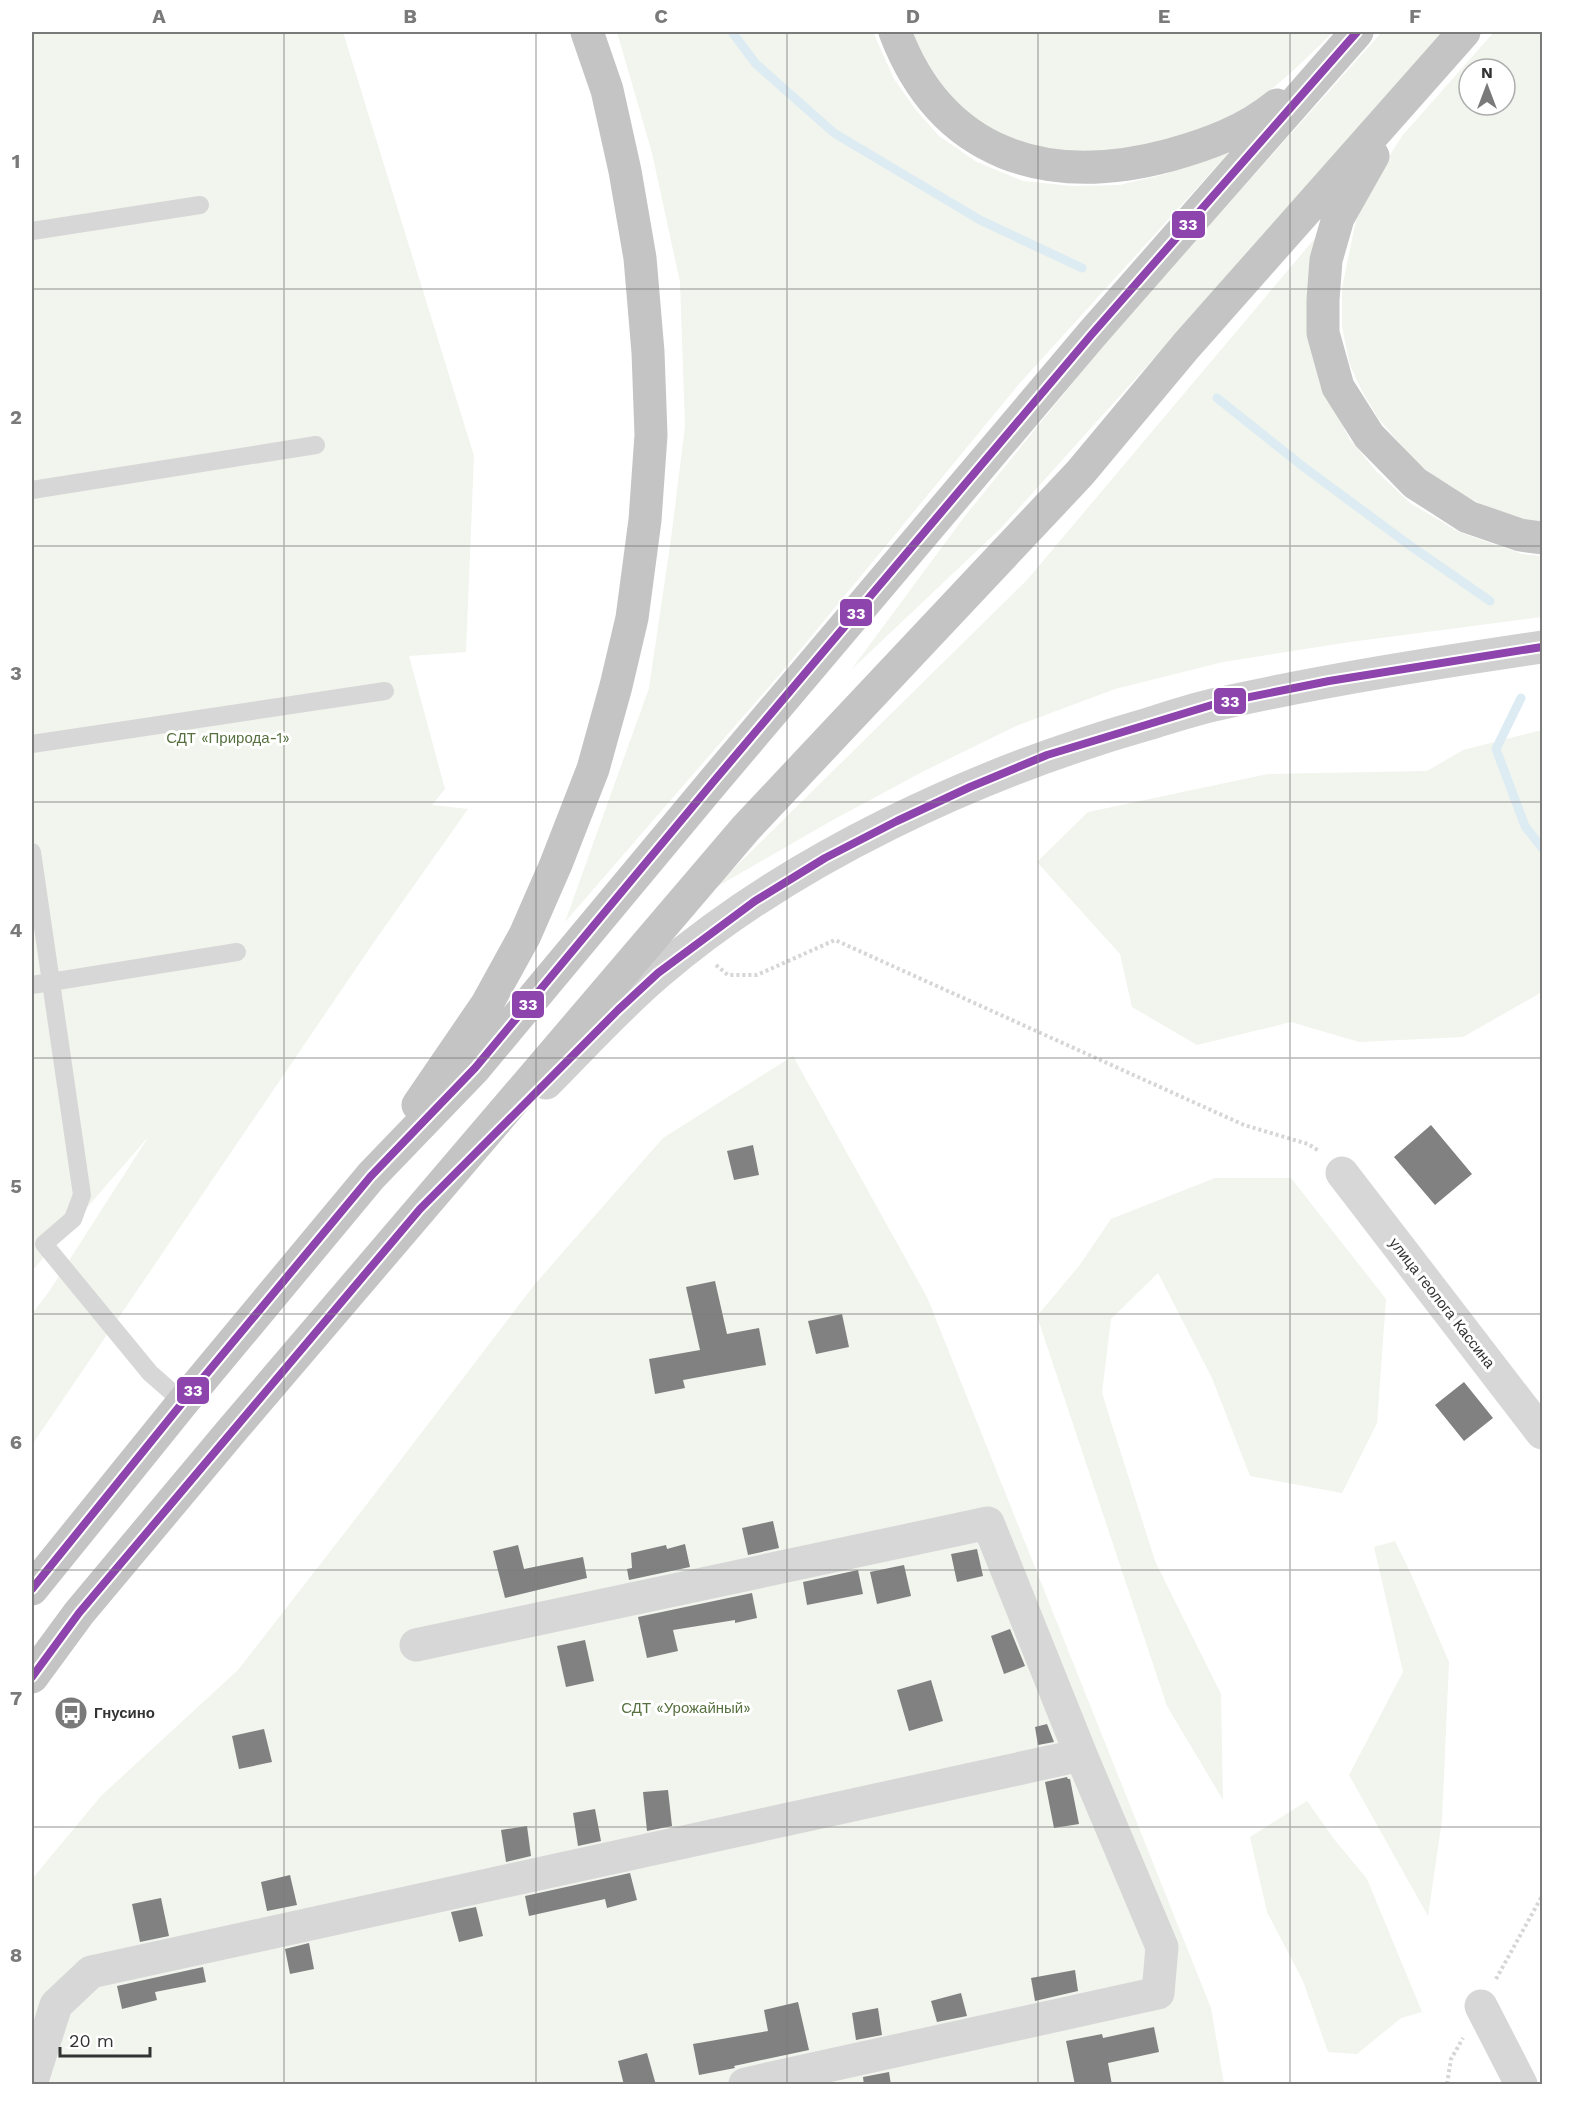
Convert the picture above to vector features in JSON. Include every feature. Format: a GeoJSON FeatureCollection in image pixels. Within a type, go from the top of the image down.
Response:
{"type":"FeatureCollection","features":[{"type":"Feature","properties":{"kind":"highway"},"geometry":{"type":"LineString","coordinates":[[371,1176],[488,1004],[525,935],[593,769],[632,618],[645,520],[651,435],[648,352],[640,258],[625,171],[607,90],[587,32]]}},
{"type":"Feature","properties":{"kind":"highway"},"geometry":{"type":"LineString","coordinates":[[895,32],[904,56],[922,85],[942,111],[963,129],[990,146],[1022,159],[1052,166],[1080,168],[1122,165],[1203,145],[1260,119],[1327,65]]}},
{"type":"Feature","properties":{"kind":"highway"},"geometry":{"type":"LineString","coordinates":[[32,1589],[183,1402],[371,1176],[475,1068],[1084,343],[1357,32]]}},
{"type":"Feature","properties":{"kind":"highway"},"geometry":{"type":"LineString","coordinates":[[32,1677],[79,1613],[746,828],[1080,473],[1186,346],[1464,32]]}},
{"type":"Feature","properties":{"kind":"highway"},"geometry":{"type":"LineString","coordinates":[[1406,98],[1338,218],[1326,260],[1323,333],[1338,387],[1369,436],[1415,483],[1468,517],[1520,535],[1542,538]]}},
{"type":"Feature","properties":{"kind":"main road"},"geometry":{"type":"LineString","coordinates":[[420,1209],[618,1010],[658,973],[755,901],[825,858],[970,787],[1047,755],[1215,704],[1329,681],[1542,647]]}},
{"type":"Feature","properties":{"kind":"street","name":"улица геолога Кассина"},"geometry":{"type":"LineString","coordinates":[[1341,1173],[1542,1432]]}},
{"type":"Feature","properties":{"kind":"street"},"geometry":{"type":"LineString","coordinates":[[416,1645],[988,1523],[1080,1755],[1162,1947],[1158,1993],[745,2085]]}},
{"type":"Feature","properties":{"kind":"street"},"geometry":{"type":"LineString","coordinates":[[32,2081],[56,2005],[91,1972],[1080,1755]]}},
{"type":"Feature","properties":{"kind":"street"},"geometry":{"type":"LineString","coordinates":[[1481,2006],[1521,2085]]}},
{"type":"Feature","properties":{"kind":"lane"},"geometry":{"type":"LineString","coordinates":[[32,231],[200,205]]}},
{"type":"Feature","properties":{"kind":"lane"},"geometry":{"type":"LineString","coordinates":[[32,490],[316,445]]}},
{"type":"Feature","properties":{"kind":"lane"},"geometry":{"type":"LineString","coordinates":[[32,744],[386,691]]}},
{"type":"Feature","properties":{"kind":"lane"},"geometry":{"type":"LineString","coordinates":[[32,852],[82,1196],[73,1220],[38,1245],[150,1373],[183,1402]]}},
{"type":"Feature","properties":{"kind":"lane"},"geometry":{"type":"LineString","coordinates":[[32,985],[237,952]]}},
{"type":"Feature","properties":{"kind":"path"},"geometry":{"type":"LineString","coordinates":[[691,947],[728,975],[757,975],[835,940],[1244,1125],[1308,1144],[1323,1154],[1341,1173]]}},
{"type":"Feature","properties":{"kind":"green space","name":"СДТ «Природа-1»"},"geometry":{"type":"Polygon","coordinates":[[[32,32],[343,32],[474,456],[466,652],[409,656],[445,789],[432,805],[468,809],[374,942],[32,1445],[32,1314],[50,1290],[149,1136],[32,1271],[32,32]]]}},
{"type":"Feature","properties":{"kind":"green space"},"geometry":{"type":"Polygon","coordinates":[[[617,32],[873,32],[894,79],[916,110],[939,136],[977,162],[1023,181],[1072,186],[1119,185],[1166,174],[1234,147],[1019,384],[786,667],[565,922],[649,688],[685,426],[680,282],[652,153],[617,32]]]}},
{"type":"Feature","properties":{"kind":"green space"},"geometry":{"type":"Polygon","coordinates":[[[912,32],[1333,32],[1273,88],[1232,115],[1190,133],[1145,147],[1078,155],[1018,143],[978,120],[964,109],[940,81],[912,32]]]}},
{"type":"Feature","properties":{"kind":"green space"},"geometry":{"type":"Polygon","coordinates":[[[1382,32],[1443,32],[1001,528],[851,670],[965,516],[1113,333],[1382,32]]]}},
{"type":"Feature","properties":{"kind":"green space"},"geometry":{"type":"Polygon","coordinates":[[[1494,32],[1542,32],[1542,523],[1519,521],[1448,487],[1416,463],[1378,418],[1362,391],[1350,365],[1342,327],[1342,288],[1356,220],[1375,179],[1402,136],[1457,74],[1457,117],[1517,117],[1517,57],[1472,57],[1494,32]]]}},
{"type":"Feature","properties":{"kind":"green space"},"geometry":{"type":"Polygon","coordinates":[[[1316,237],[1333,407],[1349,438],[1376,471],[1410,503],[1459,532],[1522,554],[1542,556],[1542,617],[1350,642],[1223,662],[1115,689],[1016,726],[924,771],[713,889],[1027,580],[1316,237]]]}},
{"type":"Feature","properties":{"kind":"green space"},"geometry":{"type":"Polygon","coordinates":[[[1542,730],[1542,992],[1463,1037],[1359,1042],[1291,1022],[1197,1045],[1132,1007],[1120,954],[1037,862],[1088,812],[1268,774],[1427,771],[1463,750],[1542,730]]]}},
{"type":"Feature","properties":{"kind":"green space","name":"СДТ «Урожайный»"},"geometry":{"type":"Polygon","coordinates":[[[793,1056],[927,1297],[1211,2008],[1224,2084],[32,2084],[32,1879],[101,1796],[238,1670],[535,1284],[663,1138],[793,1056]]]}},
{"type":"Feature","properties":{"kind":"green space"},"geometry":{"type":"Polygon","coordinates":[[[1215,1178],[1291,1178],[1386,1299],[1377,1423],[1342,1493],[1250,1476],[1212,1378],[1158,1273],[1111,1319],[1102,1393],[1155,1561],[1221,1694],[1223,1800],[1167,1706],[1037,1316],[1079,1266],[1111,1219],[1215,1178]]]}},
{"type":"Feature","properties":{"kind":"green space"},"geometry":{"type":"Polygon","coordinates":[[[1395,1541],[1449,1662],[1442,1820],[1428,1916],[1349,1775],[1403,1672],[1374,1547],[1395,1541]]]}},
{"type":"Feature","properties":{"kind":"green space"},"geometry":{"type":"Polygon","coordinates":[[[1307,1801],[1367,1879],[1422,2012],[1401,2018],[1357,2054],[1328,2052],[1303,1981],[1267,1912],[1250,1837],[1307,1801]]]}},
{"type":"Feature","properties":{"kind":"building"},"geometry":{"type":"Polygon","coordinates":[[[1431,1125],[1472,1174],[1435,1205],[1394,1157],[1431,1125]]]}},
{"type":"Feature","properties":{"kind":"building"},"geometry":{"type":"Polygon","coordinates":[[[753,1145],[759,1175],[734,1180],[727,1151],[753,1145]]]}},
{"type":"Feature","properties":{"kind":"building"},"geometry":{"type":"Polygon","coordinates":[[[715,1281],[727,1334],[759,1328],[766,1365],[683,1380],[685,1388],[655,1394],[649,1359],[700,1350],[686,1287],[715,1281]]]}},
{"type":"Feature","properties":{"kind":"building"},"geometry":{"type":"Polygon","coordinates":[[[842,1314],[849,1347],[816,1354],[808,1321],[842,1314]]]}},
{"type":"Feature","properties":{"kind":"building"},"geometry":{"type":"Polygon","coordinates":[[[1464,1382],[1493,1418],[1464,1441],[1435,1405],[1464,1382]]]}},
{"type":"Feature","properties":{"kind":"building"},"geometry":{"type":"Polygon","coordinates":[[[773,1521],[779,1548],[748,1555],[742,1528],[773,1521]]]}},
{"type":"Feature","properties":{"kind":"building"},"geometry":{"type":"Polygon","coordinates":[[[685,1544],[690,1567],[629,1580],[627,1569],[632,1568],[631,1553],[666,1545],[667,1549],[685,1544]]]}},
{"type":"Feature","properties":{"kind":"building"},"geometry":{"type":"Polygon","coordinates":[[[518,1545],[524,1569],[583,1557],[587,1578],[505,1598],[493,1551],[518,1545]]]}},
{"type":"Feature","properties":{"kind":"building"},"geometry":{"type":"Polygon","coordinates":[[[977,1549],[983,1576],[957,1582],[951,1554],[977,1549]]]}},
{"type":"Feature","properties":{"kind":"building"},"geometry":{"type":"Polygon","coordinates":[[[904,1565],[911,1596],[877,1604],[870,1572],[904,1565]]]}},
{"type":"Feature","properties":{"kind":"building"},"geometry":{"type":"Polygon","coordinates":[[[858,1570],[863,1594],[807,1605],[803,1582],[858,1570]]]}},
{"type":"Feature","properties":{"kind":"building"},"geometry":{"type":"Polygon","coordinates":[[[752,1593],[757,1618],[735,1623],[735,1620],[673,1630],[678,1651],[647,1658],[638,1617],[752,1593]]]}},
{"type":"Feature","properties":{"kind":"building"},"geometry":{"type":"Polygon","coordinates":[[[1010,1629],[1025,1666],[1004,1674],[991,1636],[1010,1629]]]}},
{"type":"Feature","properties":{"kind":"building"},"geometry":{"type":"Polygon","coordinates":[[[585,1640],[594,1681],[566,1687],[557,1646],[585,1640]]]}},
{"type":"Feature","properties":{"kind":"building"},"geometry":{"type":"Polygon","coordinates":[[[931,1680],[943,1721],[909,1731],[897,1690],[931,1680]]]}},
{"type":"Feature","properties":{"kind":"building"},"geometry":{"type":"Polygon","coordinates":[[[1047,1724],[1054,1742],[1038,1745],[1035,1727],[1047,1724]]]}},
{"type":"Feature","properties":{"kind":"building"},"geometry":{"type":"Polygon","coordinates":[[[264,1729],[272,1762],[239,1769],[232,1736],[264,1729]]]}},
{"type":"Feature","properties":{"kind":"building"},"geometry":{"type":"Polygon","coordinates":[[[1067,1777],[1070,1779],[1079,1824],[1054,1828],[1045,1782],[1067,1777]]]}},
{"type":"Feature","properties":{"kind":"building"},"geometry":{"type":"Polygon","coordinates":[[[668,1790],[672,1826],[647,1831],[643,1792],[668,1790]]]}},
{"type":"Feature","properties":{"kind":"building"},"geometry":{"type":"Polygon","coordinates":[[[595,1809],[601,1841],[578,1846],[573,1813],[595,1809]]]}},
{"type":"Feature","properties":{"kind":"building"},"geometry":{"type":"Polygon","coordinates":[[[527,1826],[531,1856],[506,1862],[501,1830],[527,1826]]]}},
{"type":"Feature","properties":{"kind":"building"},"geometry":{"type":"Polygon","coordinates":[[[630,1873],[637,1900],[607,1908],[605,1899],[529,1916],[525,1896],[630,1873]]]}},
{"type":"Feature","properties":{"kind":"building"},"geometry":{"type":"Polygon","coordinates":[[[290,1875],[297,1905],[267,1911],[261,1882],[290,1875]]]}},
{"type":"Feature","properties":{"kind":"building"},"geometry":{"type":"Polygon","coordinates":[[[161,1898],[169,1936],[140,1942],[132,1904],[161,1898]]]}},
{"type":"Feature","properties":{"kind":"building"},"geometry":{"type":"Polygon","coordinates":[[[476,1907],[483,1936],[459,1942],[451,1912],[476,1907]]]}},
{"type":"Feature","properties":{"kind":"building"},"geometry":{"type":"Polygon","coordinates":[[[309,1943],[314,1969],[290,1974],[285,1949],[309,1943]]]}},
{"type":"Feature","properties":{"kind":"building"},"geometry":{"type":"Polygon","coordinates":[[[203,1967],[206,1982],[155,1992],[157,2000],[122,2009],[117,1986],[203,1967]]]}},
{"type":"Feature","properties":{"kind":"building"},"geometry":{"type":"Polygon","coordinates":[[[1075,1970],[1078,1991],[1035,2001],[1031,1978],[1075,1970]]]}},
{"type":"Feature","properties":{"kind":"building"},"geometry":{"type":"Polygon","coordinates":[[[961,1993],[967,2016],[937,2022],[931,2001],[961,1993]]]}},
{"type":"Feature","properties":{"kind":"building"},"geometry":{"type":"Polygon","coordinates":[[[798,2002],[809,2050],[699,2075],[693,2044],[768,2031],[764,2010],[798,2002]]]}},
{"type":"Feature","properties":{"kind":"building"},"geometry":{"type":"Polygon","coordinates":[[[878,2008],[882,2035],[856,2040],[852,2013],[878,2008]]]}},
{"type":"Feature","properties":{"kind":"building"},"geometry":{"type":"Polygon","coordinates":[[[1154,2027],[1159,2052],[1108,2063],[1112,2085],[1075,2085],[1066,2041],[1102,2034],[1103,2038],[1154,2027]]]}},
{"type":"Feature","properties":{"kind":"building"},"geometry":{"type":"Polygon","coordinates":[[[647,2053],[656,2085],[624,2085],[618,2061],[647,2053]]]}},
{"type":"Feature","properties":{"kind":"building"},"geometry":{"type":"Polygon","coordinates":[[[889,2072],[891,2085],[864,2085],[863,2077],[889,2072]]]}},
{"type":"Feature","properties":{"kind":"waterway"},"geometry":{"type":"LineString","coordinates":[[732,32],[756,64],[834,133],[980,220],[1082,268]]}},
{"type":"Feature","properties":{"kind":"waterway"},"geometry":{"type":"LineString","coordinates":[[1217,398],[1305,468],[1490,601]]}},
{"type":"Feature","properties":{"kind":"waterway"},"geometry":{"type":"LineString","coordinates":[[1521,698],[1496,749],[1525,826],[1542,848]]}},
{"type":"Feature","properties":{"kind":"transit line","name":"33"},"geometry":{"type":"LineString","coordinates":[[32,1589],[183,1402],[371,1176],[475,1068],[1092,334],[1357,32]]}},
{"type":"Feature","properties":{"kind":"transit line","name":"33"},"geometry":{"type":"LineString","coordinates":[[32,1677],[79,1613],[420,1209],[618,1010],[658,973],[755,901],[825,858],[897,821],[1047,755],[1215,704],[1329,681],[1542,647]]}},
{"type":"Feature","properties":{"kind":"place","name":"Гнусино"},"geometry":{"type":"Point","coordinates":[71,1713]}}]}
